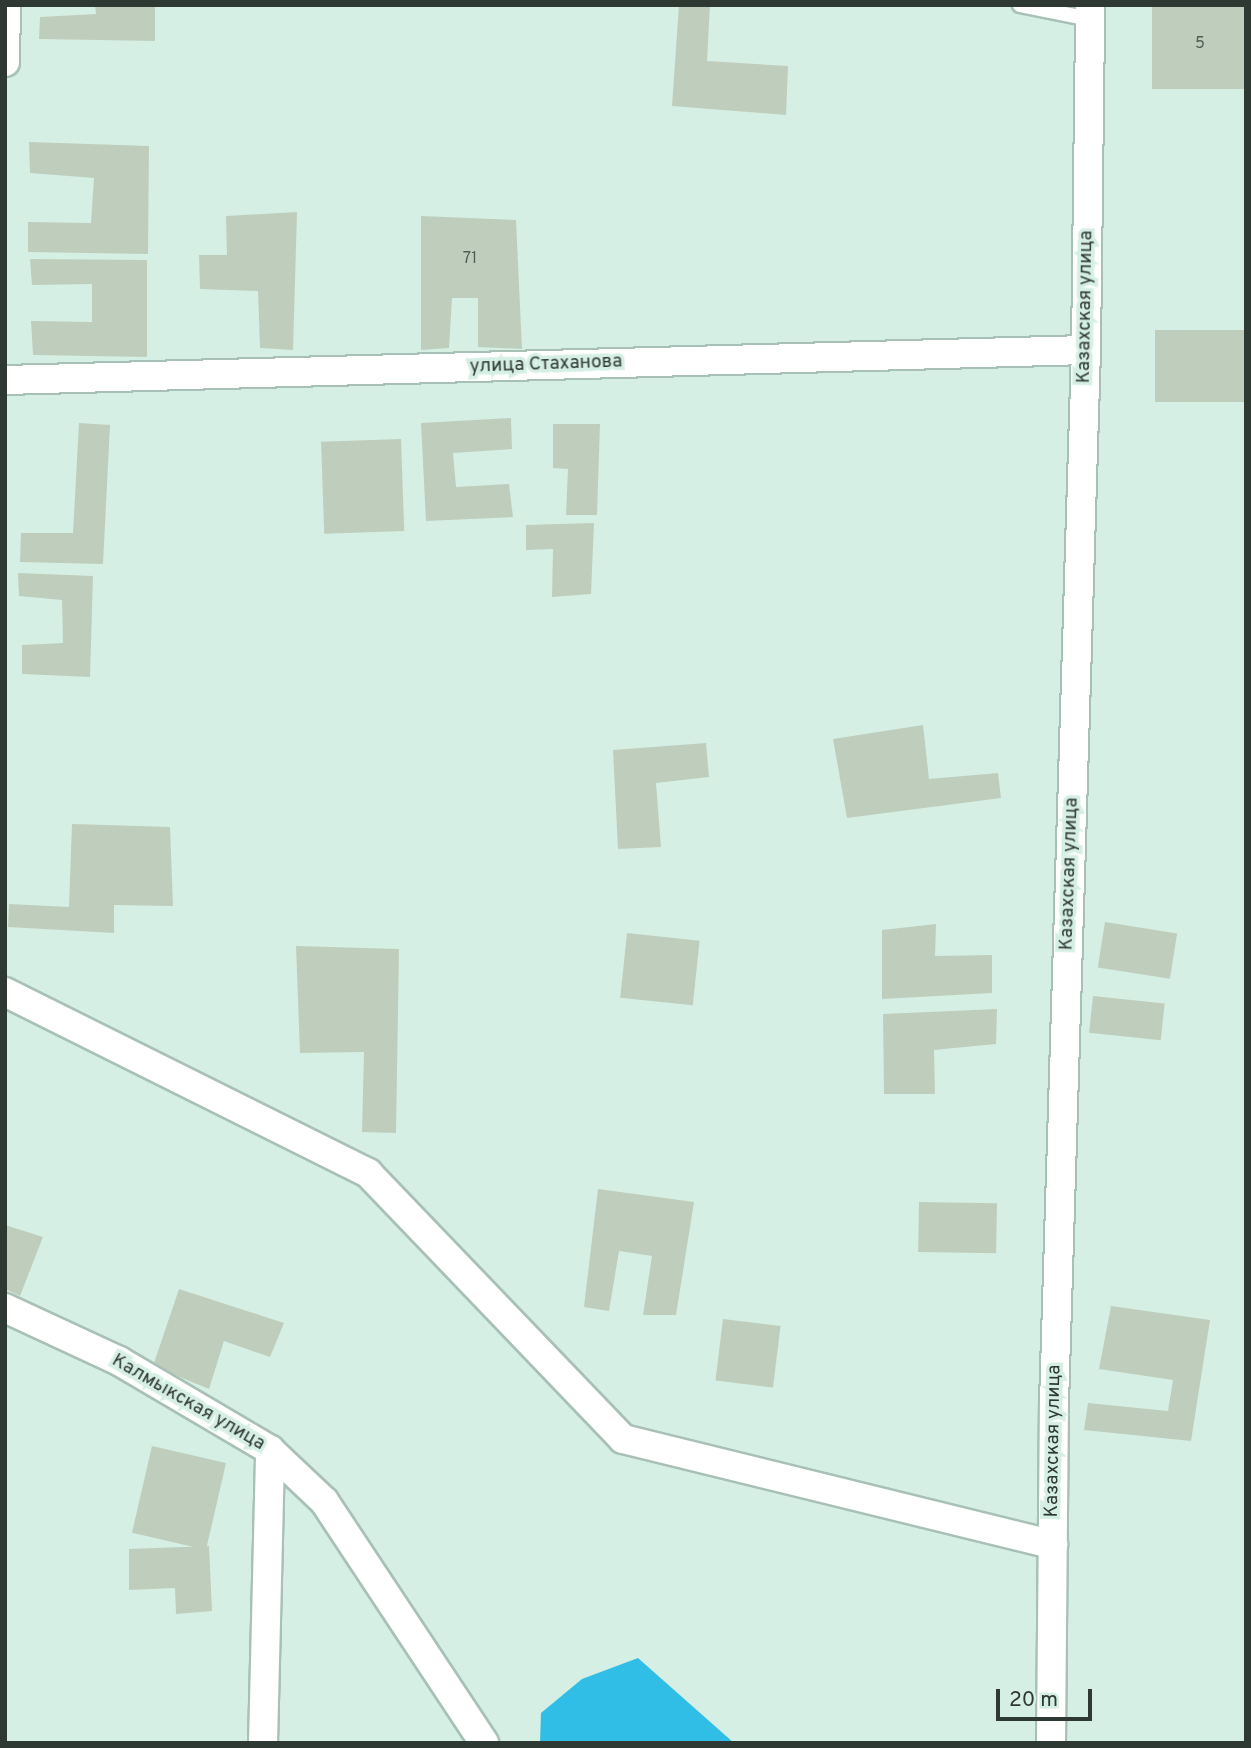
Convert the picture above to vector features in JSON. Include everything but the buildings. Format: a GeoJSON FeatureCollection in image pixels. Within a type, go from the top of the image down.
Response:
{"type":"FeatureCollection","features":[{"type":"Feature","properties":{"kind":"street"},"geometry":{"type":"LineString","coordinates":[[5,62],[6,5]]}},
{"type":"Feature","properties":{"kind":"street","name":"Казахская улица"},"geometry":{"type":"LineString","coordinates":[[1051,1743],[1052,1545],[1086,350],[1090,12]]}},
{"type":"Feature","properties":{"kind":"street","name":"улица Стаханова"},"geometry":{"type":"LineString","coordinates":[[5,380],[1086,350]]}},
{"type":"Feature","properties":{"kind":"street"},"geometry":{"type":"LineString","coordinates":[[5,992],[368,1173],[623,1440],[1052,1545]]}},
{"type":"Feature","properties":{"kind":"street","name":"Калмыкская улица"},"geometry":{"type":"LineString","coordinates":[[5,1308],[119,1362],[270,1450],[324,1501],[484,1743]]}},
{"type":"Feature","properties":{"kind":"street"},"geometry":{"type":"LineString","coordinates":[[263,1743],[270,1450]]}},
{"type":"Feature","properties":{"kind":"lane"},"geometry":{"type":"LineString","coordinates":[[1020,5],[1090,12]]}},
{"type":"Feature","properties":{"kind":"water"},"geometry":{"type":"Polygon","coordinates":[[[638,1658],[734,1743],[540,1743],[541,1713],[582,1679],[638,1658]]]}}]}
